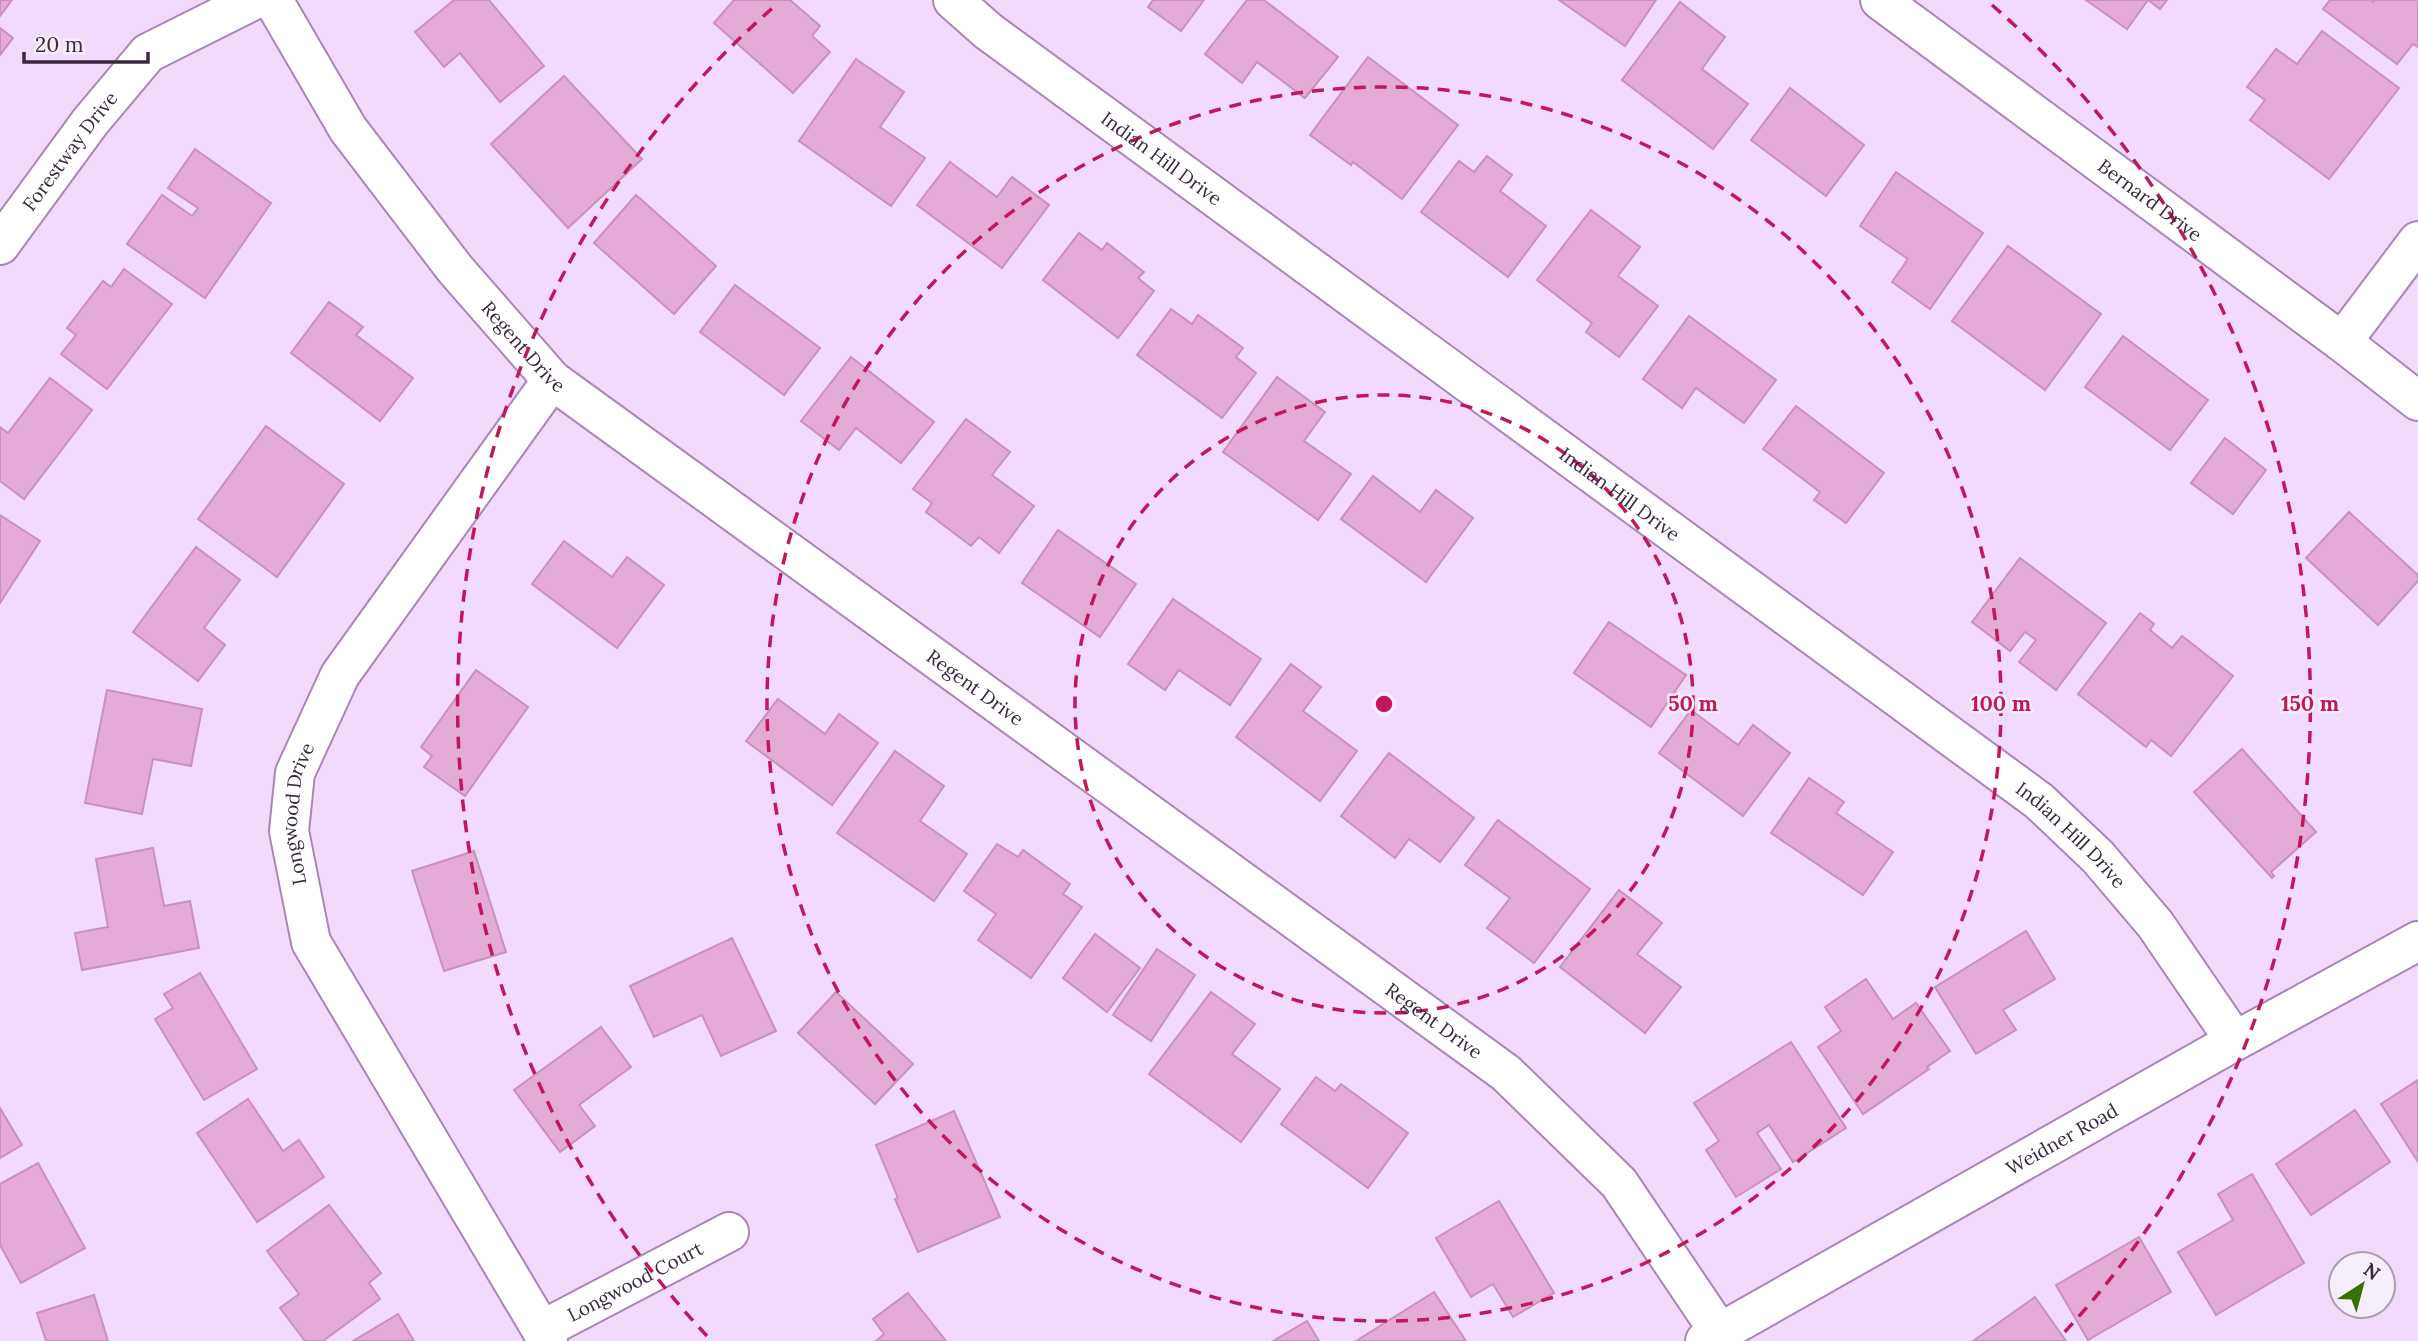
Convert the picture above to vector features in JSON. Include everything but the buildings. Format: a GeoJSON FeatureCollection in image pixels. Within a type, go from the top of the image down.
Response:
{"type":"FeatureCollection","features":[{"type":"Feature","properties":{"kind":"street","name":"Forestway Drive"},"geometry":{"type":"LineString","coordinates":[[0,245],[90,121],[148,53],[254,0]]}},
{"type":"Feature","properties":{"kind":"street","name":"Regent Drive"},"geometry":{"type":"LineString","coordinates":[[273,0],[348,129],[455,269],[552,380],[1506,1073],[1619,1183],[1712,1337]]}},
{"type":"Feature","properties":{"kind":"street","name":"Indian Hill Drive"},"geometry":{"type":"LineString","coordinates":[[953,0],[988,31],[2039,802],[2098,858],[2155,924],[2235,1041]]}},
{"type":"Feature","properties":{"kind":"street","name":"Bernard Drive"},"geometry":{"type":"LineString","coordinates":[[1894,4],[2418,401]]}},
{"type":"Feature","properties":{"kind":"street"},"geometry":{"type":"LineString","coordinates":[[2342,342],[2418,241]]}},
{"type":"Feature","properties":{"kind":"street","name":"Longwood Drive"},"geometry":{"type":"LineString","coordinates":[[545,1336],[312,942],[289,831],[295,773],[340,675],[552,380]]}},
{"type":"Feature","properties":{"kind":"street","name":"Weidner Road"},"geometry":{"type":"LineString","coordinates":[[1712,1337],[2235,1041],[2418,941]]}},
{"type":"Feature","properties":{"kind":"street","name":"Longwood Court"},"geometry":{"type":"LineString","coordinates":[[545,1336],[729,1231]]}}]}
